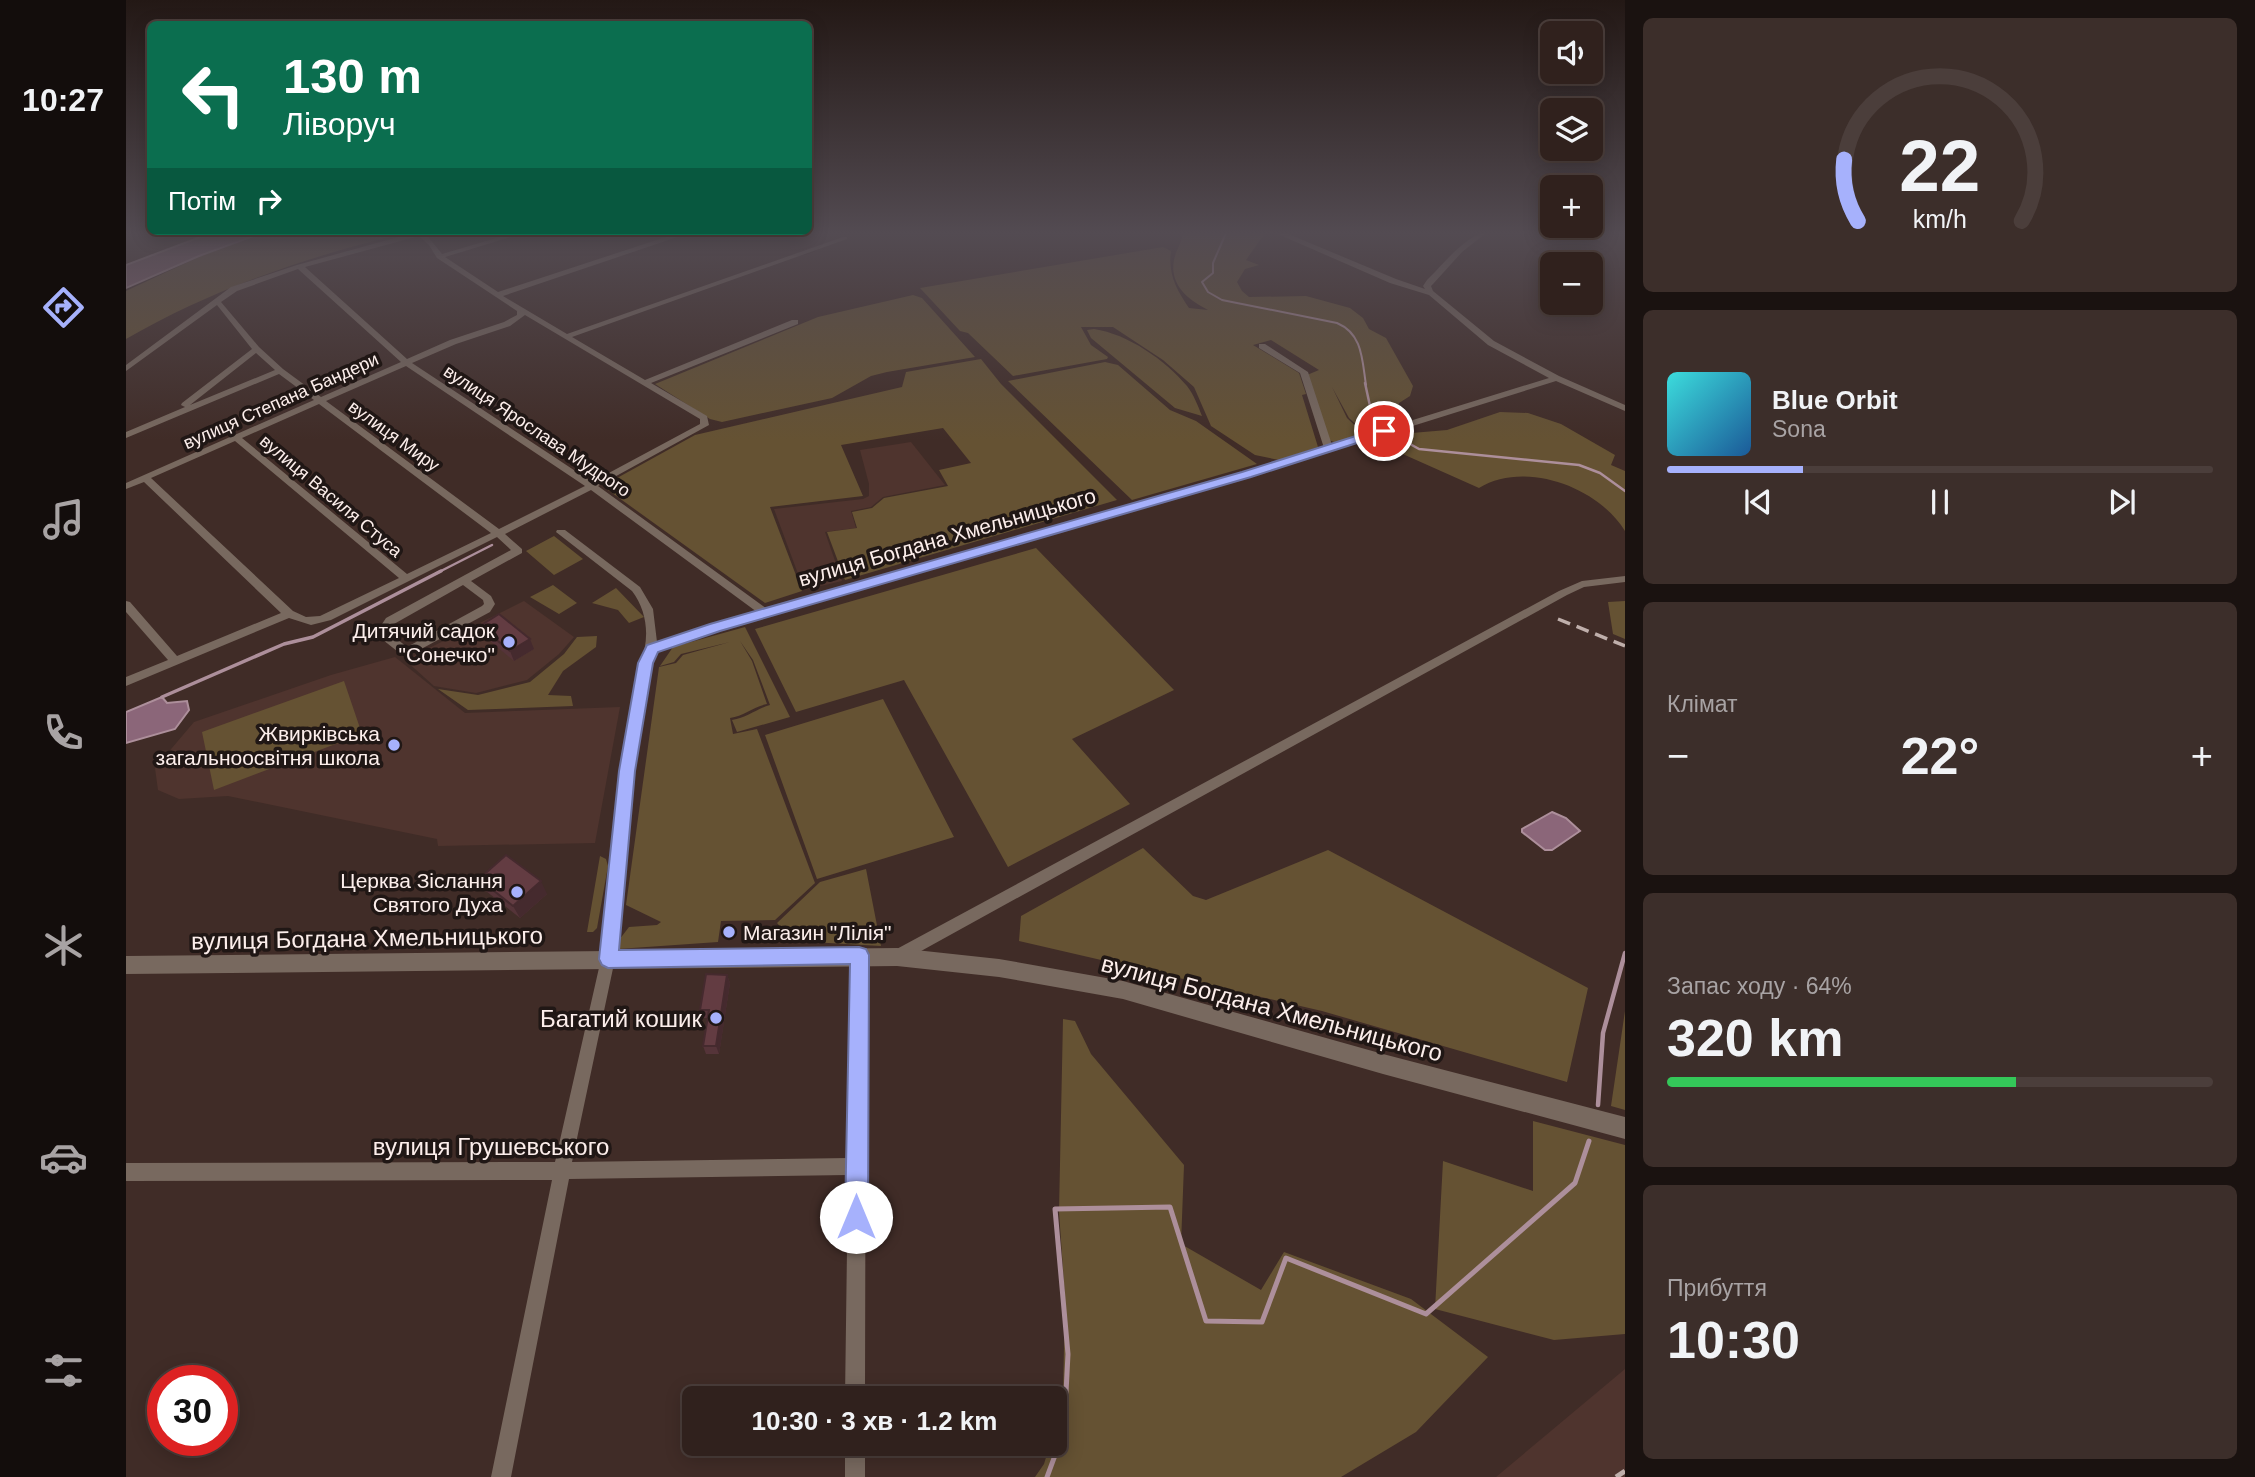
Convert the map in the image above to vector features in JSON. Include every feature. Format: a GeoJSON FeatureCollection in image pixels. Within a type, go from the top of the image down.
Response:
{"type":"FeatureCollection","features":[{"type":"Feature","properties":{"kind":"street"},"geometry":{"type":"LineString","coordinates":[[126,369],[216,302]]}},
{"type":"Feature","properties":{"kind":"street","name":"вулиця Миру"},"geometry":{"type":"LineString","coordinates":[[216,302],[256,349],[280,371],[498,533]]}},
{"type":"Feature","properties":{"kind":"street","name":"вулиця Ярослава Мудрого"},"geometry":{"type":"LineString","coordinates":[[338,302],[407,363],[593,486],[765,613]]}},
{"type":"Feature","properties":{"kind":"street"},"geometry":{"type":"LineString","coordinates":[[145,478],[289,614],[312,623],[323,620],[593,486],[705,425],[704,418],[509,302]]}},
{"type":"Feature","properties":{"kind":"street"},"geometry":{"type":"LineString","coordinates":[[565,337],[665,302]]}},
{"type":"Feature","properties":{"kind":"street"},"geometry":{"type":"LineString","coordinates":[[1443,302],[1491,343],[1556,378],[1624,407]]}},
{"type":"Feature","properties":{"kind":"street","name":"вулиця Степана Бандери"},"geometry":{"type":"LineString","coordinates":[[126,486],[453,342],[508,324],[521,316],[521,310]]}},
{"type":"Feature","properties":{"kind":"street"},"geometry":{"type":"LineString","coordinates":[[645,383],[795,322]]}},
{"type":"Feature","properties":{"kind":"street"},"geometry":{"type":"LineString","coordinates":[[1262,346],[1304,372],[1329,449]]}},
{"type":"Feature","properties":{"kind":"street"},"geometry":{"type":"LineString","coordinates":[[173,414],[256,349]]}},
{"type":"Feature","properties":{"kind":"street"},"geometry":{"type":"LineString","coordinates":[[126,435],[280,371]]}},
{"type":"Feature","properties":{"kind":"street","name":"вулиця Богдана Хмельницького"},"geometry":{"type":"LineString","coordinates":[[652,648],[1329,449],[1556,378]]}},
{"type":"Feature","properties":{"kind":"street","name":"вулиця Василя Стуса"},"geometry":{"type":"LineString","coordinates":[[237,438],[406,579]]}},
{"type":"Feature","properties":{"kind":"street"},"geometry":{"type":"LineString","coordinates":[[501,1477],[562,1171],[608,959],[627,771],[646,663],[652,648],[646,599],[561,532]]}},
{"type":"Feature","properties":{"kind":"street"},"geometry":{"type":"LineString","coordinates":[[464,581],[487,598],[490,604],[486,609],[406,652],[382,634],[390,621],[518,551],[498,533]]}},
{"type":"Feature","properties":{"kind":"street"},"geometry":{"type":"LineString","coordinates":[[897,957],[1563,593],[1583,584],[1625,579]]}},
{"type":"Feature","properties":{"kind":"street"},"geometry":{"type":"LineString","coordinates":[[126,605],[174,660]]}},
{"type":"Feature","properties":{"kind":"street"},"geometry":{"type":"LineString","coordinates":[[126,682],[289,614]]}},
{"type":"Feature","properties":{"kind":"street"},"geometry":{"type":"LineString","coordinates":[[855,1386],[859,955]]}},
{"type":"Feature","properties":{"kind":"street","name":"вулиця Богдана Хмельницького"},"geometry":{"type":"LineString","coordinates":[[126,965],[859,955],[999,968],[1123,990],[1383,1064],[1625,1128]]}},
{"type":"Feature","properties":{"kind":"street","name":"вулиця Грушевського"},"geometry":{"type":"LineString","coordinates":[[126,1172],[562,1171],[856,1166]]}},
{"type":"Feature","properties":{"kind":"street"},"geometry":{"type":"LineString","coordinates":[[855,1456],[855,1477]]}},
{"type":"Feature","properties":{"kind":"shaded area"},"geometry":{"type":"Polygon","coordinates":[[[126,302],[200,302],[159,321],[126,339],[126,302]]]}},
{"type":"Feature","properties":{"kind":"shaded area"},"geometry":{"type":"Polygon","coordinates":[[[883,302],[926,302],[975,357],[871,376],[832,398],[722,422],[710,419],[655,384],[818,317],[883,302]]]}},
{"type":"Feature","properties":{"kind":"shaded area"},"geometry":{"type":"Polygon","coordinates":[[[933,302],[1185,302],[1189,308],[1208,310],[1194,302],[1328,302],[1350,308],[1363,318],[1369,329],[1386,338],[1413,386],[1410,396],[1399,403],[1396,424],[1366,434],[1349,418],[1332,387],[1347,418],[1364,434],[1336,443],[1329,440],[1307,375],[1319,370],[1271,340],[1253,345],[1299,373],[1306,394],[1302,395],[1318,447],[1279,460],[1255,455],[1211,426],[1194,387],[1163,360],[1113,327],[1081,327],[1091,345],[1108,357],[1107,359],[1013,376],[968,333],[960,331],[933,302]]]}},
{"type":"Feature","properties":{"kind":"shaded area"},"geometry":{"type":"Polygon","coordinates":[[[1094,329],[1120,336],[1157,358],[1187,386],[1202,416],[1175,408],[1091,338],[1087,330],[1094,329]]]}},
{"type":"Feature","properties":{"kind":"shaded area"},"geometry":{"type":"Polygon","coordinates":[[[981,359],[1001,384],[1117,500],[845,580],[827,532],[857,528],[852,512],[872,508],[884,498],[948,486],[939,470],[971,463],[943,428],[841,445],[863,496],[770,507],[802,591],[765,603],[608,490],[608,483],[695,435],[902,387],[906,372],[981,359]]]}},
{"type":"Feature","properties":{"kind":"shaded area"},"geometry":{"type":"Polygon","coordinates":[[[1105,362],[1118,365],[1170,410],[1196,421],[1257,464],[1132,500],[1008,381],[1105,362]]]}},
{"type":"Feature","properties":{"kind":"shaded area"},"geometry":{"type":"Polygon","coordinates":[[[1500,412],[1528,413],[1561,424],[1615,455],[1611,465],[1625,471],[1625,531],[1613,515],[1597,502],[1559,482],[1517,477],[1497,480],[1479,488],[1378,443],[1400,434],[1447,430],[1500,412]]]}},
{"type":"Feature","properties":{"kind":"shaded area"},"geometry":{"type":"Polygon","coordinates":[[[911,442],[945,485],[883,497],[871,507],[851,511],[856,528],[825,532],[842,581],[804,590],[774,509],[863,499],[869,496],[869,484],[860,450],[911,442]]]}},
{"type":"Feature","properties":{"kind":"shaded area"},"geometry":{"type":"Polygon","coordinates":[[[554,536],[583,559],[554,575],[526,551],[554,536]]]}},
{"type":"Feature","properties":{"kind":"shaded area"},"geometry":{"type":"Polygon","coordinates":[[[1036,548],[1174,690],[1072,739],[1130,804],[1008,867],[904,680],[796,712],[755,629],[1036,548]]]}},
{"type":"Feature","properties":{"kind":"shaded area"},"geometry":{"type":"Polygon","coordinates":[[[553,585],[577,603],[559,614],[530,597],[553,585]]]}},
{"type":"Feature","properties":{"kind":"shaded area"},"geometry":{"type":"Polygon","coordinates":[[[616,588],[644,617],[629,623],[618,610],[592,603],[616,588]]]}},
{"type":"Feature","properties":{"kind":"shaded area"},"geometry":{"type":"Polygon","coordinates":[[[524,601],[574,637],[559,654],[527,680],[476,693],[434,686],[405,660],[524,601]]]}},
{"type":"Feature","properties":{"kind":"shaded area"},"geometry":{"type":"Polygon","coordinates":[[[1625,601],[1625,639],[1613,634],[1608,602],[1625,601]]]}},
{"type":"Feature","properties":{"kind":"shaded area"},"geometry":{"type":"Polygon","coordinates":[[[745,627],[790,717],[737,732],[732,720],[770,705],[753,660],[740,641],[752,661],[767,704],[730,718],[733,734],[757,729],[815,883],[775,920],[721,921],[718,942],[618,949],[619,940],[629,927],[657,925],[661,922],[626,905],[659,667],[676,663],[683,655],[730,642],[681,654],[674,662],[660,666],[673,647],[745,627]]]}},
{"type":"Feature","properties":{"kind":"shaded area"},"geometry":{"type":"Polygon","coordinates":[[[597,636],[596,647],[563,671],[548,695],[571,696],[573,706],[468,710],[438,689],[478,695],[530,682],[564,654],[577,637],[597,636]]]}},
{"type":"Feature","properties":{"kind":"shaded area","name":"Жвирківська загальноосвітня школа"},"geometry":{"type":"Polygon","coordinates":[[[395,657],[465,713],[620,707],[595,843],[438,846],[437,839],[228,796],[179,799],[158,790],[155,768],[194,722],[331,675],[395,657]]]}},
{"type":"Feature","properties":{"kind":"shaded area"},"geometry":{"type":"Polygon","coordinates":[[[344,681],[362,734],[214,790],[202,732],[344,681]]]}},
{"type":"Feature","properties":{"kind":"shaded area"},"geometry":{"type":"Polygon","coordinates":[[[162,697],[167,703],[187,701],[189,710],[175,729],[126,743],[126,712],[162,697]]]}},
{"type":"Feature","properties":{"kind":"shaded area"},"geometry":{"type":"Polygon","coordinates":[[[883,699],[954,837],[817,879],[765,735],[883,699]]]}},
{"type":"Feature","properties":{"kind":"shaded area"},"geometry":{"type":"Polygon","coordinates":[[[1552,812],[1566,818],[1580,831],[1552,850],[1545,850],[1522,832],[1522,829],[1552,812]]]}},
{"type":"Feature","properties":{"kind":"shaded area"},"geometry":{"type":"Polygon","coordinates":[[[1143,848],[1193,896],[1206,900],[1328,850],[1588,988],[1567,1082],[1322,1011],[1019,941],[1021,916],[1143,848]]]}},
{"type":"Feature","properties":{"kind":"shaded area"},"geometry":{"type":"Polygon","coordinates":[[[600,856],[606,859],[608,866],[597,928],[593,932],[587,932],[600,856]]]}},
{"type":"Feature","properties":{"kind":"shaded area"},"geometry":{"type":"Polygon","coordinates":[[[866,869],[881,946],[793,941],[777,923],[820,882],[866,869]]]}},
{"type":"Feature","properties":{"kind":"shaded area"},"geometry":{"type":"Polygon","coordinates":[[[1625,1011],[1625,1110],[1611,1106],[1625,1011]]]}},
{"type":"Feature","properties":{"kind":"shaded area"},"geometry":{"type":"Polygon","coordinates":[[[1063,1019],[1075,1021],[1091,1054],[1184,1165],[1181,1244],[1261,1290],[1284,1252],[1411,1299],[1488,1357],[1416,1432],[1341,1477],[1035,1477],[1046,1456],[1067,1456],[1067,1386],[1063,1386],[1065,1297],[1059,1212],[1063,1019]]]}},
{"type":"Feature","properties":{"kind":"shaded area"},"geometry":{"type":"Polygon","coordinates":[[[1533,1121],[1625,1145],[1625,1334],[1554,1340],[1435,1309],[1443,1161],[1533,1191],[1533,1121]]]}},
{"type":"Feature","properties":{"kind":"shaded area"},"geometry":{"type":"Polygon","coordinates":[[[1625,1369],[1625,1477],[1496,1477],[1625,1369]]]}},
{"type":"Feature","properties":{"kind":"building"},"geometry":{"type":"Polygon","coordinates":[[[499,614],[530,639],[510,651],[480,626],[499,614]]]}},
{"type":"Feature","properties":{"kind":"building"},"geometry":{"type":"Polygon","coordinates":[[[506,855],[541,881],[513,906],[479,879],[506,855]]]}},
{"type":"Feature","properties":{"kind":"building","name":"Багатий кошик"},"geometry":{"type":"Polygon","coordinates":[[[706,974],[727,975],[716,1046],[703,1046],[709,1010],[700,1010],[706,974]]]}},
{"type":"Feature","properties":{"kind":"waterway"},"geometry":{"type":"LineString","coordinates":[[1232,302],[1337,323],[1346,328],[1360,349],[1366,385]]}},
{"type":"Feature","properties":{"kind":"waterway"},"geometry":{"type":"LineString","coordinates":[[1365,383],[1370,406],[1383,426]]}},
{"type":"Feature","properties":{"kind":"waterway"},"geometry":{"type":"LineString","coordinates":[[1392,434],[1419,449],[1579,465],[1600,473],[1625,491]]}},
{"type":"Feature","properties":{"kind":"waterway"},"geometry":{"type":"LineString","coordinates":[[437,573],[492,545]]}},
{"type":"Feature","properties":{"kind":"waterway"},"geometry":{"type":"LineString","coordinates":[[162,697],[284,644],[313,637],[441,571]]}},
{"type":"Feature","properties":{"kind":"waterway"},"geometry":{"type":"LineString","coordinates":[[1598,1105],[1603,1033],[1625,953]]}},
{"type":"Feature","properties":{"kind":"waterway"},"geometry":{"type":"LineString","coordinates":[[1047,1477],[1064,1431],[1068,1354],[1055,1209],[1170,1207],[1206,1321],[1262,1322],[1286,1258],[1426,1314],[1575,1183],[1589,1141]]}},
{"type":"Feature","properties":{"kind":"railway"},"geometry":{"type":"LineString","coordinates":[[1558,619],[1625,646]]}},
{"type":"Feature","properties":{"kind":"railway"},"geometry":{"type":"LineString","coordinates":[[1616,1477],[1625,1471]]}},
{"type":"Feature","properties":{"kind":"place","name":"Дитячий садок \"Сонечко\""},"geometry":{"type":"Point","coordinates":[509,642]}},
{"type":"Feature","properties":{"kind":"place","name":"Жвирківська загальноосвітня школа"},"geometry":{"type":"Point","coordinates":[394,745]}},
{"type":"Feature","properties":{"kind":"place","name":"Церква Зіслання Святого Духа"},"geometry":{"type":"Point","coordinates":[517,892]}},
{"type":"Feature","properties":{"kind":"place","name":"Магазин \"Лілія\""},"geometry":{"type":"Point","coordinates":[729,932]}},
{"type":"Feature","properties":{"kind":"place","name":"Багатий кошик"},"geometry":{"type":"Point","coordinates":[716,1018]}},
{"type":"Feature","properties":{"kind":"route"},"geometry":{"type":"LineString","coordinates":[[856,1217],[859,955],[608,959],[627,771],[646,663],[652,648],[1049,533],[1384,431]]}}]}
